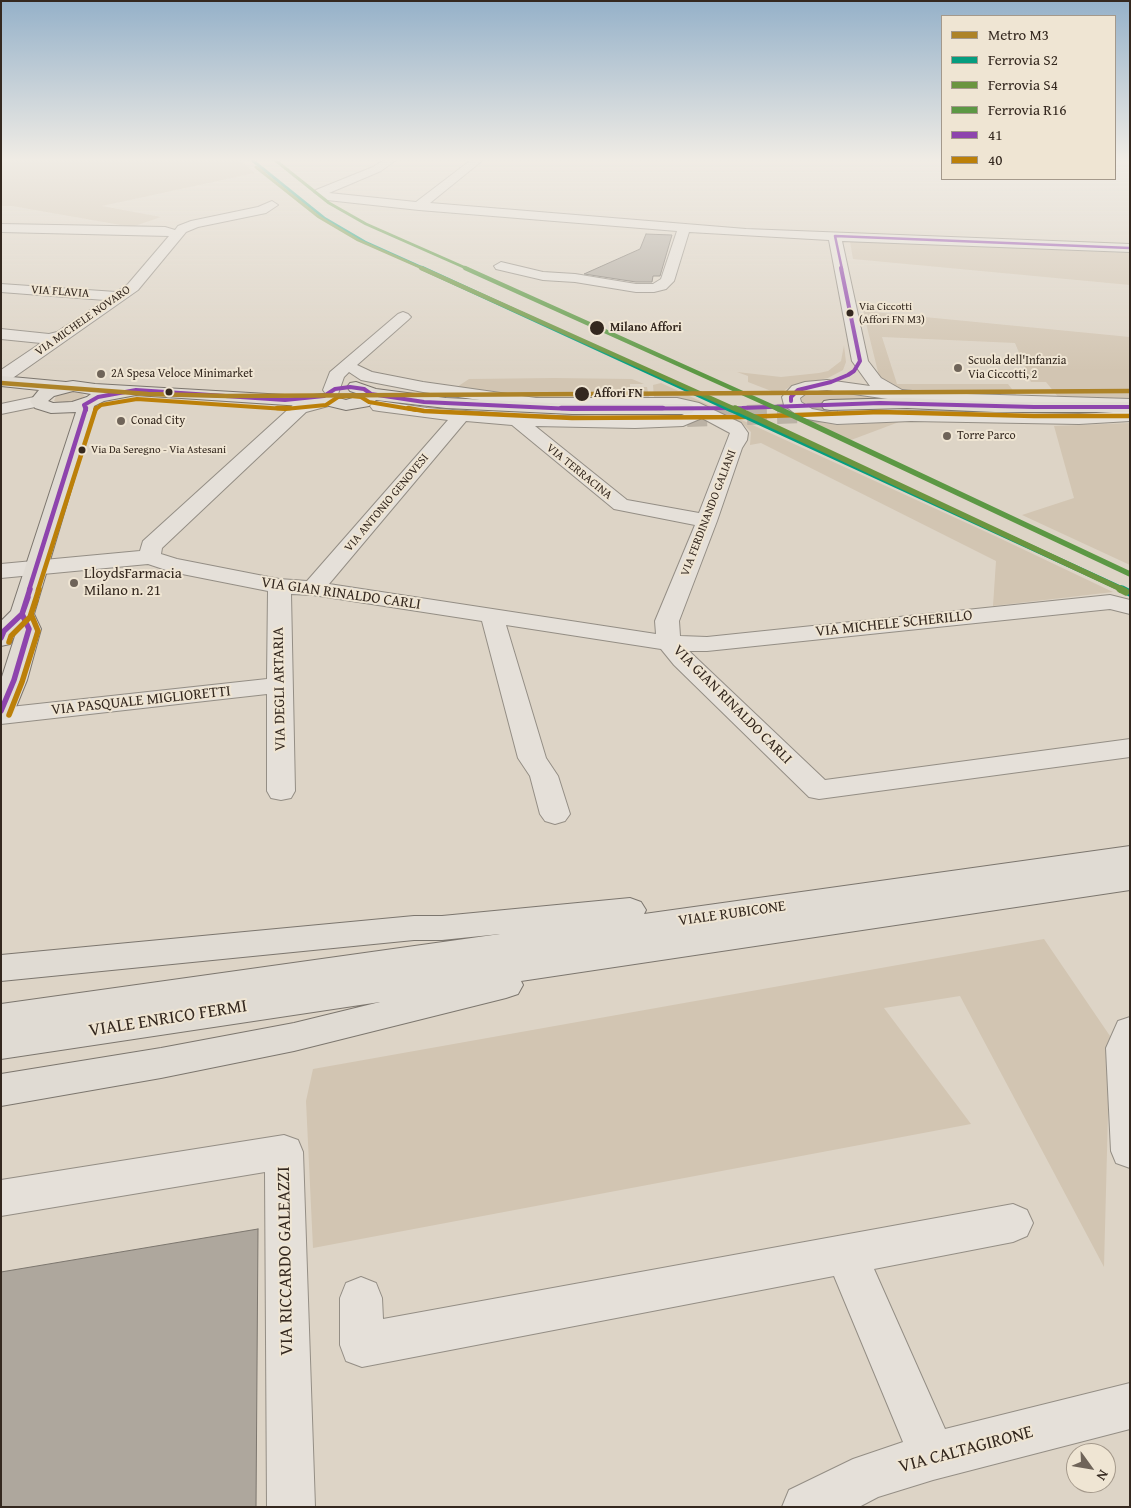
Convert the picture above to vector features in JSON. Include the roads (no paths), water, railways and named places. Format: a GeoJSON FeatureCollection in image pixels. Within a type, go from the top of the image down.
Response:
{"type":"FeatureCollection","features":[{"type":"Feature","properties":{"kind":"main road"},"geometry":{"type":"LineString","coordinates":[[1,379],[64,387],[82,386],[86,404],[22,614],[4,631],[1,639]]}},
{"type":"Feature","properties":{"kind":"main road"},"geometry":{"type":"LineString","coordinates":[[29,383],[43,392],[41,404],[51,408],[86,404],[136,390],[302,401],[327,397],[339,405],[365,396],[543,416],[688,411]]}},
{"type":"Feature","properties":{"kind":"main road"},"geometry":{"type":"LineString","coordinates":[[41,398],[64,387]]}},
{"type":"Feature","properties":{"kind":"main road"},"geometry":{"type":"LineString","coordinates":[[834,409],[1039,414],[1130,407]]}},
{"type":"Feature","properties":{"kind":"main road"},"geometry":{"type":"LineString","coordinates":[[1,712],[14,680],[29,629],[22,614]]}},
{"type":"Feature","properties":{"kind":"main road","name":"VIALE RUBICONE"},"geometry":{"type":"LineString","coordinates":[[334,982],[997,876],[1130,857]]}},
{"type":"Feature","properties":{"kind":"main road"},"geometry":{"type":"LineString","coordinates":[[1,968],[414,928],[461,926],[997,876]]}},
{"type":"Feature","properties":{"kind":"main road","name":"VIALE RUBICONE"},"geometry":{"type":"LineString","coordinates":[[334,982],[621,953],[1130,879]]}},
{"type":"Feature","properties":{"kind":"main road"},"geometry":{"type":"LineString","coordinates":[[1,1090],[161,1064],[294,1037],[500,987],[621,953]]}},
{"type":"Feature","properties":{"kind":"main road","name":"VIALE ENRICO FERMI"},"geometry":{"type":"LineString","coordinates":[[1,1018],[334,982]]}},
{"type":"Feature","properties":{"kind":"main road","name":"VIALE ENRICO FERMI"},"geometry":{"type":"LineString","coordinates":[[1,1044],[334,982]]}},
{"type":"Feature","properties":{"kind":"street"},"geometry":{"type":"LineString","coordinates":[[111,230],[169,231],[177,234],[181,230]]}},
{"type":"Feature","properties":{"kind":"street"},"geometry":{"type":"LineString","coordinates":[[140,231],[144,230]]}},
{"type":"Feature","properties":{"kind":"street"},"geometry":{"type":"LineString","coordinates":[[501,266],[543,276],[575,278],[636,288],[654,288],[661,286],[667,281],[683,230]]}},
{"type":"Feature","properties":{"kind":"street"},"geometry":{"type":"LineString","coordinates":[[713,230],[1130,248]]}},
{"type":"Feature","properties":{"kind":"street","name":"VIA MICHELE NOVARO"},"geometry":{"type":"LineString","coordinates":[[1,379],[133,287],[177,234]]}},
{"type":"Feature","properties":{"kind":"street"},"geometry":{"type":"LineString","coordinates":[[835,236],[860,361],[879,385],[895,392],[916,397]]}},
{"type":"Feature","properties":{"kind":"street","name":"VIA FLAVIA"},"geometry":{"type":"LineString","coordinates":[[1,288],[114,296],[117,299]]}},
{"type":"Feature","properties":{"kind":"street"},"geometry":{"type":"LineString","coordinates":[[150,557],[151,546],[300,408],[327,397],[336,376],[355,363],[402,317]]}},
{"type":"Feature","properties":{"kind":"street"},"geometry":{"type":"LineString","coordinates":[[1,334],[48,339],[64,335]]}},
{"type":"Feature","properties":{"kind":"street"},"geometry":{"type":"LineString","coordinates":[[860,361],[854,371],[848,375],[820,385],[805,387],[793,393],[790,397],[793,405],[807,414],[837,419],[919,416],[1060,420],[1130,416]]}},
{"type":"Feature","properties":{"kind":"street"},"geometry":{"type":"LineString","coordinates":[[355,363],[367,376],[423,387],[536,403],[667,402],[688,411],[697,411],[690,419],[672,422],[590,423],[427,414],[365,396],[348,377],[355,363]]}},
{"type":"Feature","properties":{"kind":"street"},"geometry":{"type":"LineString","coordinates":[[820,385],[916,397],[1130,407]]}},
{"type":"Feature","properties":{"kind":"street"},"geometry":{"type":"LineString","coordinates":[[365,396],[423,387]]}},
{"type":"Feature","properties":{"kind":"street"},"geometry":{"type":"LineString","coordinates":[[1,409],[41,398]]}},
{"type":"Feature","properties":{"kind":"street","name":"VIA FERDINANDO GALIANI"},"geometry":{"type":"LineString","coordinates":[[669,643],[667,621],[707,521],[739,433],[735,427],[688,411]]}},
{"type":"Feature","properties":{"kind":"street","name":"VIA ANTONIO GENOVESI"},"geometry":{"type":"LineString","coordinates":[[313,588],[461,416]]}},
{"type":"Feature","properties":{"kind":"street","name":"VIA TERRACINA"},"geometry":{"type":"LineString","coordinates":[[517,420],[612,500],[621,504],[707,521]]}},
{"type":"Feature","properties":{"kind":"street","name":"VIA GIAN RINALDO CARLI"},"geometry":{"type":"LineString","coordinates":[[1,571],[150,557],[172,566],[279,586],[313,588],[669,643],[683,660],[819,790],[1130,748]]}},
{"type":"Feature","properties":{"kind":"street","name":"VIA DEGLI ARTARIA"},"geometry":{"type":"LineString","coordinates":[[279,586],[281,791]]}},
{"type":"Feature","properties":{"kind":"street","name":"VIA MICHELE SCHERILLO"},"geometry":{"type":"LineString","coordinates":[[669,643],[707,644],[1055,607],[1110,602],[1124,605]]}},
{"type":"Feature","properties":{"kind":"street"},"geometry":{"type":"LineString","coordinates":[[492,616],[532,758],[544,776],[554,814]]}},
{"type":"Feature","properties":{"kind":"street","name":"VIA PASQUALE MIGLIORETTI"},"geometry":{"type":"LineString","coordinates":[[1,716],[280,685]]}},
{"type":"Feature","properties":{"kind":"street"},"geometry":{"type":"LineString","coordinates":[[1130,1031],[1124,1048],[1130,1151]]}},
{"type":"Feature","properties":{"kind":"street","name":"VIA RICCARDO GALEAZZI"},"geometry":{"type":"LineString","coordinates":[[1,1198],[284,1152],[291,1507]]}},
{"type":"Feature","properties":{"kind":"street"},"geometry":{"type":"LineString","coordinates":[[361,1298],[362,1345],[1013,1223]]}},
{"type":"Feature","properties":{"kind":"street"},"geometry":{"type":"LineString","coordinates":[[846,1254],[933,1456]]}},
{"type":"Feature","properties":{"kind":"street","name":"VIA CALTAGIRONE"},"geometry":{"type":"LineString","coordinates":[[806,1507],[870,1476],[933,1456],[1130,1406]]}},
{"type":"Feature","properties":{"kind":"tunnel"},"geometry":{"type":"LineString","coordinates":[[687,417],[838,412]]}},
{"type":"Feature","properties":{"kind":"metro line","name":"M3"},"geometry":{"type":"LineString","coordinates":[[1,383],[148,394],[227,396],[1130,391]]}},
{"type":"Feature","properties":{"kind":"rail line","name":"S4"},"geometry":{"type":"LineString","coordinates":[[342,230],[358,240],[747,414],[1126,592]]}},
{"type":"Feature","properties":{"kind":"rail line","name":"S2"},"geometry":{"type":"LineString","coordinates":[[345,230],[365,242],[1130,593]]}},
{"type":"Feature","properties":{"kind":"rail line","name":"R16"},"geometry":{"type":"LineString","coordinates":[[380,230],[755,398],[1130,574]]}},
{"type":"Feature","properties":{"kind":"place","name":"Via Ciccotti (Affori FN M3)"},"geometry":{"type":"Point","coordinates":[850,313]}},
{"type":"Feature","properties":{"kind":"place","name":"Milano Affori"},"geometry":{"type":"Point","coordinates":[597,328]}},
{"type":"Feature","properties":{"kind":"place","name":"Scuola dell'Infanzia Via Ciccotti, 2"},"geometry":{"type":"Point","coordinates":[958,368]}},
{"type":"Feature","properties":{"kind":"place","name":"2A Spesa Veloce Minimarket"},"geometry":{"type":"Point","coordinates":[101,374]}},
{"type":"Feature","properties":{"kind":"place","name":"Affori FN"},"geometry":{"type":"Point","coordinates":[582,394]}},
{"type":"Feature","properties":{"kind":"place","name":"Conad City"},"geometry":{"type":"Point","coordinates":[121,421]}},
{"type":"Feature","properties":{"kind":"place","name":"Torre Parco"},"geometry":{"type":"Point","coordinates":[947,436]}},
{"type":"Feature","properties":{"kind":"place","name":"Via Da Seregno - Via Astesani"},"geometry":{"type":"Point","coordinates":[82,450]}},
{"type":"Feature","properties":{"kind":"place","name":"LloydsFarmacia Milano n. 21"},"geometry":{"type":"Point","coordinates":[74,583]}}]}
